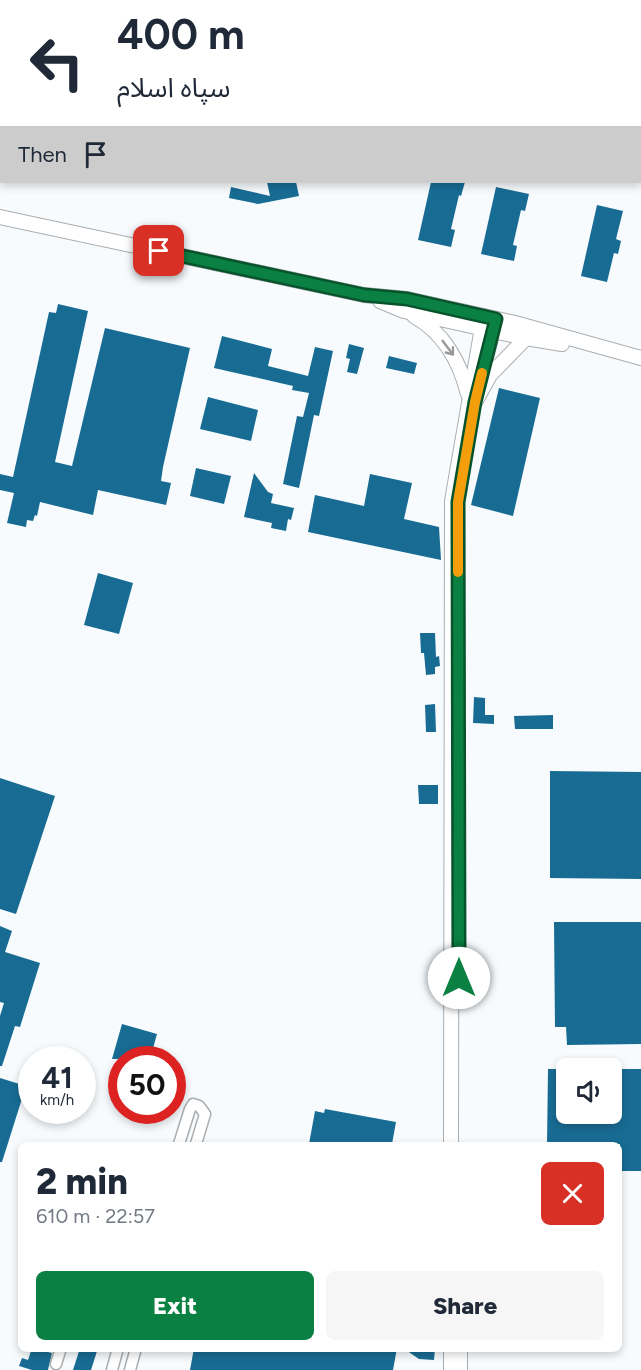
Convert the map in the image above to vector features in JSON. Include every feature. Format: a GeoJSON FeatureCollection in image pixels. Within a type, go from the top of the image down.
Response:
{"type":"FeatureCollection","features":[{"type":"Feature","properties":{"kind":"main road"},"geometry":{"type":"LineString","coordinates":[[0,217],[364,295],[407,299],[489,323],[641,358]]}},
{"type":"Feature","properties":{"kind":"main road"},"geometry":{"type":"LineString","coordinates":[[364,295],[422,321],[447,345],[472,401]]}},
{"type":"Feature","properties":{"kind":"main road"},"geometry":{"type":"LineString","coordinates":[[404,311],[489,323],[526,338],[607,350]]}},
{"type":"Feature","properties":{"kind":"main road"},"geometry":{"type":"LineString","coordinates":[[451,1142],[452,501],[489,323]]}},
{"type":"Feature","properties":{"kind":"main road"},"geometry":{"type":"LineString","coordinates":[[460,1142],[458,502],[472,401],[490,375],[526,338]]}},
{"type":"Feature","properties":{"kind":"main road"},"geometry":{"type":"LineString","coordinates":[[451,1352],[451,1370]]}},
{"type":"Feature","properties":{"kind":"main road"},"geometry":{"type":"LineString","coordinates":[[460,1352],[460,1370]]}},
{"type":"Feature","properties":{"kind":"lane"},"geometry":{"type":"LineString","coordinates":[[180,1142],[193,1104],[200,1106],[205,1114],[197,1142]]}},
{"type":"Feature","properties":{"kind":"lane"},"geometry":{"type":"LineString","coordinates":[[56,1364],[60,1352]]}},
{"type":"Feature","properties":{"kind":"lane"},"geometry":{"type":"LineString","coordinates":[[112,1370],[117,1352]]}},
{"type":"Feature","properties":{"kind":"lane"},"geometry":{"type":"LineString","coordinates":[[130,1370],[135,1352]]}},
{"type":"Feature","properties":{"kind":"building"},"geometry":{"type":"Polygon","coordinates":[[[267,183],[296,183],[299,196],[258,204],[229,198],[231,187],[270,196],[267,183]]]}},
{"type":"Feature","properties":{"kind":"building"},"geometry":{"type":"Polygon","coordinates":[[[431,183],[465,183],[461,196],[459,195],[451,229],[455,230],[451,247],[418,240],[431,183]]]}},
{"type":"Feature","properties":{"kind":"building"},"geometry":{"type":"Polygon","coordinates":[[[496,187],[529,194],[525,211],[521,210],[513,245],[517,246],[514,261],[481,254],[496,187]]]}},
{"type":"Feature","properties":{"kind":"building"},"geometry":{"type":"Polygon","coordinates":[[[597,205],[623,211],[616,239],[621,241],[618,254],[614,253],[607,282],[581,276],[597,205]]]}},
{"type":"Feature","properties":{"kind":"building"},"geometry":{"type":"Polygon","coordinates":[[[58,304],[88,311],[55,462],[72,466],[105,328],[190,348],[163,467],[161,481],[171,483],[166,505],[98,490],[93,515],[40,502],[37,516],[35,515],[33,521],[27,520],[26,527],[7,523],[14,493],[0,490],[0,474],[13,477],[49,312],[56,313],[58,304]]]}},
{"type":"Feature","properties":{"kind":"building"},"geometry":{"type":"Polygon","coordinates":[[[222,336],[272,349],[268,366],[308,376],[315,347],[333,351],[319,416],[314,415],[299,488],[283,484],[297,416],[303,417],[309,393],[292,390],[293,386],[214,368],[222,336]]]}},
{"type":"Feature","properties":{"kind":"building"},"geometry":{"type":"Polygon","coordinates":[[[349,344],[364,348],[357,374],[347,372],[350,359],[346,358],[349,344]]]}},
{"type":"Feature","properties":{"kind":"building"},"geometry":{"type":"Polygon","coordinates":[[[389,356],[417,363],[414,374],[386,368],[389,356]]]}},
{"type":"Feature","properties":{"kind":"building"},"geometry":{"type":"Polygon","coordinates":[[[499,388],[540,398],[513,516],[471,505],[499,388]]]}},
{"type":"Feature","properties":{"kind":"building"},"geometry":{"type":"Polygon","coordinates":[[[208,397],[258,410],[251,441],[200,429],[208,397]]]}},
{"type":"Feature","properties":{"kind":"building"},"geometry":{"type":"Polygon","coordinates":[[[196,468],[231,476],[224,504],[190,496],[196,468]]]}},
{"type":"Feature","properties":{"kind":"building"},"geometry":{"type":"Polygon","coordinates":[[[254,473],[268,492],[273,494],[271,503],[294,508],[291,520],[288,519],[286,531],[271,528],[272,523],[244,517],[254,473]]]}},
{"type":"Feature","properties":{"kind":"building"},"geometry":{"type":"Polygon","coordinates":[[[370,474],[412,483],[404,519],[439,527],[441,560],[308,532],[315,495],[364,506],[370,474]]]}},
{"type":"Feature","properties":{"kind":"building"},"geometry":{"type":"Polygon","coordinates":[[[98,573],[133,583],[119,634],[84,625],[98,573]]]}},
{"type":"Feature","properties":{"kind":"building"},"geometry":{"type":"Polygon","coordinates":[[[420,633],[435,633],[436,657],[439,656],[440,666],[435,667],[435,674],[426,675],[424,653],[421,653],[420,633]]]}},
{"type":"Feature","properties":{"kind":"building"},"geometry":{"type":"Polygon","coordinates":[[[474,697],[485,698],[485,715],[494,715],[494,724],[473,723],[474,697]]]}},
{"type":"Feature","properties":{"kind":"building"},"geometry":{"type":"Polygon","coordinates":[[[435,704],[436,732],[426,732],[425,705],[435,704]]]}},
{"type":"Feature","properties":{"kind":"building"},"geometry":{"type":"Polygon","coordinates":[[[553,715],[553,729],[515,729],[514,716],[553,715]]]}},
{"type":"Feature","properties":{"kind":"building"},"geometry":{"type":"Polygon","coordinates":[[[550,771],[641,772],[641,879],[550,878],[550,771]]]}},
{"type":"Feature","properties":{"kind":"building"},"geometry":{"type":"Polygon","coordinates":[[[0,778],[55,796],[16,914],[0,909],[0,778]]]}},
{"type":"Feature","properties":{"kind":"building"},"geometry":{"type":"Polygon","coordinates":[[[418,785],[438,785],[438,804],[419,804],[418,785]]]}},
{"type":"Feature","properties":{"kind":"building"},"geometry":{"type":"Polygon","coordinates":[[[554,922],[641,922],[641,1044],[567,1045],[566,1027],[555,1027],[554,922]]]}},
{"type":"Feature","properties":{"kind":"building"},"geometry":{"type":"Polygon","coordinates":[[[0,926],[12,931],[5,952],[40,963],[20,1027],[15,1026],[2,1066],[0,1066],[0,1016],[4,1003],[0,1002],[0,926]]]}},
{"type":"Feature","properties":{"kind":"building"},"geometry":{"type":"Polygon","coordinates":[[[122,1024],[157,1034],[154,1046],[116,1046],[122,1024]]]}},
{"type":"Feature","properties":{"kind":"building"},"geometry":{"type":"Polygon","coordinates":[[[548,1069],[556,1069],[556,1124],[622,1124],[622,1069],[641,1069],[641,1171],[622,1171],[622,1142],[547,1142],[548,1069]]]}},
{"type":"Feature","properties":{"kind":"building"},"geometry":{"type":"Polygon","coordinates":[[[0,1078],[18,1084],[18,1111],[2,1162],[0,1162],[0,1078]]]}},
{"type":"Feature","properties":{"kind":"building"},"geometry":{"type":"Polygon","coordinates":[[[325,1109],[396,1122],[392,1142],[309,1142],[315,1111],[324,1113],[325,1109]]]}},
{"type":"Feature","properties":{"kind":"building"},"geometry":{"type":"Polygon","coordinates":[[[31,1352],[52,1353],[48,1370],[32,1370],[19,1366],[22,1358],[28,1360],[31,1352]]]}},
{"type":"Feature","properties":{"kind":"building"},"geometry":{"type":"Polygon","coordinates":[[[79,1352],[97,1352],[91,1370],[73,1370],[79,1352]]]}},
{"type":"Feature","properties":{"kind":"building"},"geometry":{"type":"Polygon","coordinates":[[[193,1352],[396,1352],[393,1370],[190,1370],[193,1352]]]}},
{"type":"Feature","properties":{"kind":"building"},"geometry":{"type":"Polygon","coordinates":[[[409,1352],[435,1352],[434,1360],[419,1359],[409,1352]]]}},
{"type":"Feature","properties":{"kind":"slow traffic"},"geometry":{"type":"LineString","coordinates":[[458,572],[458,502],[482,373]]}},
{"type":"Feature","properties":{"kind":"route"},"geometry":{"type":"LineString","coordinates":[[159,251],[364,295],[407,299],[496,319],[475,402],[458,502],[459,978]]}}]}
